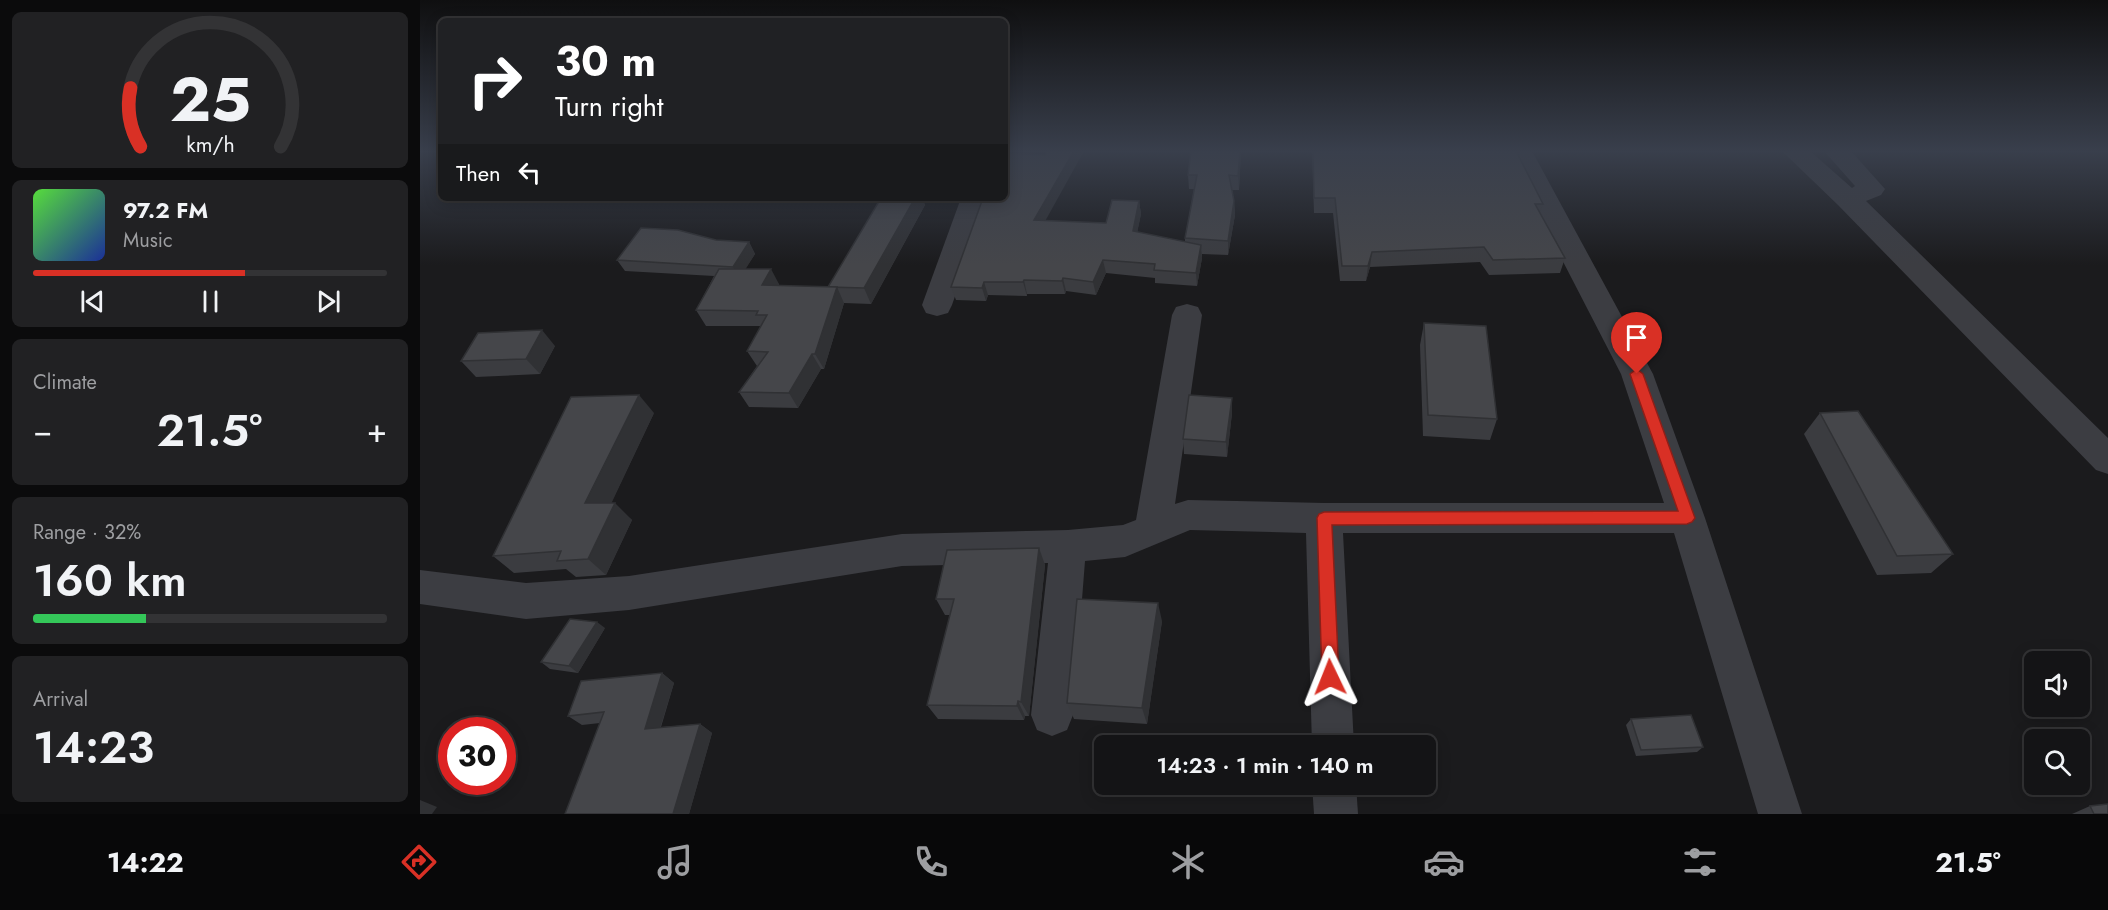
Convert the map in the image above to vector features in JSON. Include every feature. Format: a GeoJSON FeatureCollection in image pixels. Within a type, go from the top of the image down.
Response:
{"type":"FeatureCollection","features":[{"type":"Feature","properties":{"kind":"street"},"geometry":{"type":"LineString","coordinates":[[1539,189],[1637,374],[1687,518],[1780,814]]}},
{"type":"Feature","properties":{"kind":"street"},"geometry":{"type":"LineString","coordinates":[[1837,189],[2108,460]]}},
{"type":"Feature","properties":{"kind":"street"},"geometry":{"type":"LineString","coordinates":[[1848,199],[1872,189]]}},
{"type":"Feature","properties":{"kind":"street"},"geometry":{"type":"LineString","coordinates":[[937,305],[974,201]]}},
{"type":"Feature","properties":{"kind":"street"},"geometry":{"type":"LineString","coordinates":[[1153,530],[1186,315]]}},
{"type":"Feature","properties":{"kind":"street"},"geometry":{"type":"LineString","coordinates":[[420,587],[526,601],[629,593],[902,550],[1068,546],[1125,541],[1188,515],[1324,518],[1687,518]]}},
{"type":"Feature","properties":{"kind":"street"},"geometry":{"type":"LineString","coordinates":[[1324,518],[1333,735]]}},
{"type":"Feature","properties":{"kind":"street"},"geometry":{"type":"LineString","coordinates":[[1052,715],[1068,546]]}},
{"type":"Feature","properties":{"kind":"street"},"geometry":{"type":"LineString","coordinates":[[1335,795],[1336,814]]}},
{"type":"Feature","properties":{"kind":"building"},"geometry":{"type":"Polygon","coordinates":[[[1008,189],[1052,189],[1034,220],[1106,223],[1112,200],[1139,201],[1133,231],[1201,245],[1196,273],[1154,270],[1155,264],[1103,260],[1093,282],[1063,278],[1062,281],[984,282],[982,288],[951,287],[982,201],[1008,201],[1008,189]]]}},
{"type":"Feature","properties":{"kind":"building"},"geometry":{"type":"Polygon","coordinates":[[[1194,189],[1232,189],[1234,201],[1228,241],[1185,238],[1194,189]]]}},
{"type":"Feature","properties":{"kind":"building"},"geometry":{"type":"Polygon","coordinates":[[[1314,189],[1535,189],[1543,204],[1535,204],[1565,258],[1493,260],[1484,247],[1372,252],[1368,266],[1342,266],[1335,198],[1314,198],[1314,189]]]}},
{"type":"Feature","properties":{"kind":"building"},"geometry":{"type":"Polygon","coordinates":[[[879,201],[913,201],[864,288],[828,287],[879,201]]]}},
{"type":"Feature","properties":{"kind":"building"},"geometry":{"type":"Polygon","coordinates":[[[641,228],[678,230],[716,240],[749,242],[733,267],[617,260],[641,228]]]}},
{"type":"Feature","properties":{"kind":"building"},"geometry":{"type":"Polygon","coordinates":[[[719,269],[771,269],[762,285],[837,287],[815,354],[812,354],[789,393],[739,392],[768,352],[747,351],[767,315],[756,315],[758,311],[696,310],[719,269]]]}},
{"type":"Feature","properties":{"kind":"building"},"geometry":{"type":"Polygon","coordinates":[[[1424,323],[1486,326],[1497,419],[1428,415],[1424,323]]]}},
{"type":"Feature","properties":{"kind":"building"},"geometry":{"type":"Polygon","coordinates":[[[542,330],[526,359],[461,361],[478,333],[542,330]]]}},
{"type":"Feature","properties":{"kind":"building"},"geometry":{"type":"Polygon","coordinates":[[[639,395],[585,503],[615,503],[588,559],[557,561],[561,551],[493,556],[571,397],[639,395]]]}},
{"type":"Feature","properties":{"kind":"building"},"geometry":{"type":"Polygon","coordinates":[[[1189,395],[1232,398],[1226,442],[1183,439],[1189,395]]]}},
{"type":"Feature","properties":{"kind":"building"},"geometry":{"type":"Polygon","coordinates":[[[1858,411],[1953,554],[1897,556],[1820,413],[1858,411]]]}},
{"type":"Feature","properties":{"kind":"building"},"geometry":{"type":"Polygon","coordinates":[[[1039,548],[1021,702],[1018,701],[1017,706],[927,705],[954,599],[936,599],[947,550],[1039,548]]]}},
{"type":"Feature","properties":{"kind":"building"},"geometry":{"type":"Polygon","coordinates":[[[1077,599],[1158,603],[1142,708],[1067,703],[1077,599]]]}},
{"type":"Feature","properties":{"kind":"building"},"geometry":{"type":"Polygon","coordinates":[[[570,619],[597,622],[569,666],[541,662],[570,619]]]}},
{"type":"Feature","properties":{"kind":"building"},"geometry":{"type":"Polygon","coordinates":[[[662,673],[645,729],[700,724],[673,814],[565,814],[604,712],[568,716],[581,681],[662,673]]]}},
{"type":"Feature","properties":{"kind":"building"},"geometry":{"type":"Polygon","coordinates":[[[1691,715],[1703,747],[1641,750],[1631,719],[1691,715]]]}},
{"type":"Feature","properties":{"kind":"building"},"geometry":{"type":"Polygon","coordinates":[[[2108,804],[2108,814],[2094,814],[2090,806],[2108,804]]]}},
{"type":"Feature","properties":{"kind":"route"},"geometry":{"type":"LineString","coordinates":[[1330,677],[1324,518],[1687,518],[1637,374]]}}]}
